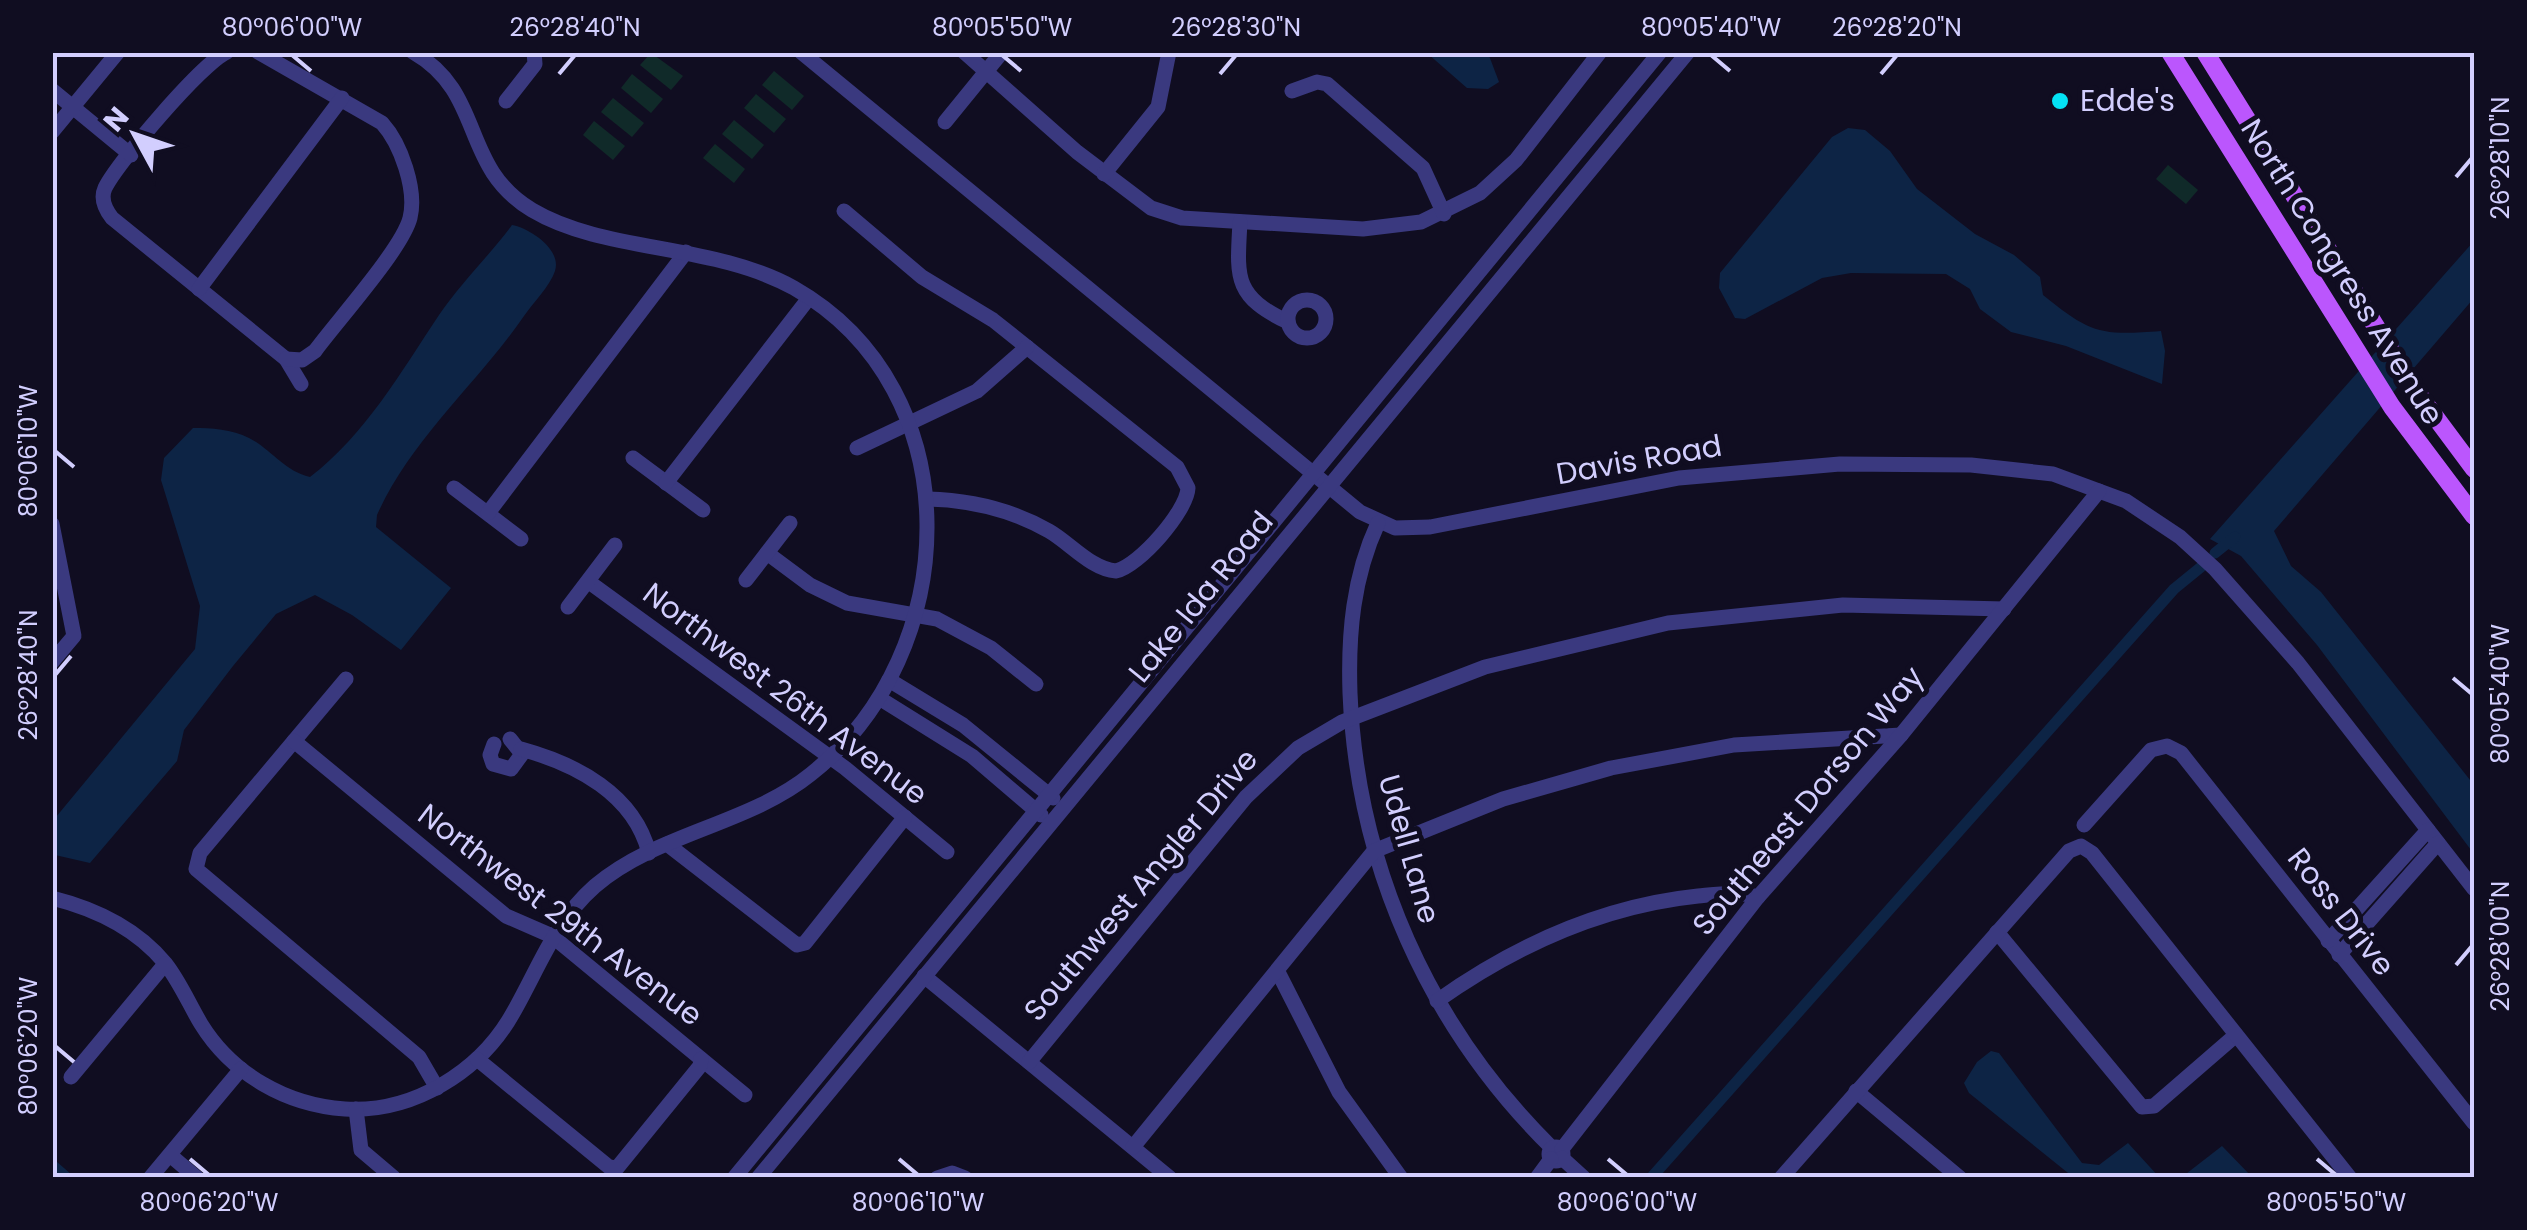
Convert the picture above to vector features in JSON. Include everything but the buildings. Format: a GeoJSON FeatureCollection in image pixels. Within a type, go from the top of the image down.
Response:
{"type":"FeatureCollection","features":[{"type":"Feature","properties":{"kind":"main road","name":"North Congress Avenue"},"geometry":{"type":"LineString","coordinates":[[2170,52],[2392,408],[2474,516]]}},
{"type":"Feature","properties":{"kind":"main road","name":"North Congress Avenue"},"geometry":{"type":"LineString","coordinates":[[2205,52],[2416,391],[2474,469]]}},
{"type":"Feature","properties":{"kind":"main road"},"geometry":{"type":"LineString","coordinates":[[2264,204],[2310,222]]}},
{"type":"Feature","properties":{"kind":"street"},"geometry":{"type":"LineString","coordinates":[[258,52],[376,118],[392,136],[411,201],[403,233],[315,351],[302,360],[286,359]]}},
{"type":"Feature","properties":{"kind":"street"},"geometry":{"type":"LineString","coordinates":[[52,898],[115,921],[165,964],[202,1026],[241,1070],[305,1102],[356,1109],[403,1102],[437,1088],[477,1059],[511,1017],[552,936],[595,887],[667,844],[788,792],[828,759],[879,698],[889,680],[915,614],[926,558],[928,500],[910,422],[873,357],[809,298],[756,270],[570,226],[517,200],[483,164],[466,110],[449,81],[414,52]]}},
{"type":"Feature","properties":{"kind":"street"},"geometry":{"type":"LineString","coordinates":[[506,102],[535,64],[534,52]]}},
{"type":"Feature","properties":{"kind":"street"},"geometry":{"type":"LineString","coordinates":[[801,52],[1378,523]]}},
{"type":"Feature","properties":{"kind":"street"},"geometry":{"type":"LineString","coordinates":[[964,52],[1136,200],[1166,214],[1240,222],[1388,228],[1444,214],[1480,194],[1505,172],[1600,52]]}},
{"type":"Feature","properties":{"kind":"street"},"geometry":{"type":"LineString","coordinates":[[946,122],[1002,52]]}},
{"type":"Feature","properties":{"kind":"street"},"geometry":{"type":"LineString","coordinates":[[1104,174],[1158,107],[1169,52]]}},
{"type":"Feature","properties":{"kind":"street","name":"Lake Ida Road"},"geometry":{"type":"LineString","coordinates":[[734,1178],[1660,52]]}},
{"type":"Feature","properties":{"kind":"street","name":"Lake Ida Road"},"geometry":{"type":"LineString","coordinates":[[758,1178],[1688,52]]}},
{"type":"Feature","properties":{"kind":"street"},"geometry":{"type":"LineString","coordinates":[[220,55],[105,188],[107,211],[286,359],[302,384]]}},
{"type":"Feature","properties":{"kind":"street"},"geometry":{"type":"LineString","coordinates":[[52,132],[113,58]]}},
{"type":"Feature","properties":{"kind":"street"},"geometry":{"type":"LineString","coordinates":[[1292,92],[1316,82],[1327,84],[1418,162],[1444,214]]}},
{"type":"Feature","properties":{"kind":"street"},"geometry":{"type":"LineString","coordinates":[[52,90],[131,155]]}},
{"type":"Feature","properties":{"kind":"street"},"geometry":{"type":"LineString","coordinates":[[199,289],[342,98]]}},
{"type":"Feature","properties":{"kind":"street"},"geometry":{"type":"LineString","coordinates":[[1528,242],[1526,222],[1534,204]]}},
{"type":"Feature","properties":{"kind":"street"},"geometry":{"type":"LineString","coordinates":[[844,211],[922,277],[993,320],[1177,467],[1188,488],[1182,510],[1134,562],[1124,569],[1108,570],[1021,517],[966,502],[928,500]]}},
{"type":"Feature","properties":{"kind":"street"},"geometry":{"type":"LineString","coordinates":[[1240,222],[1237,272],[1241,288],[1271,314],[1288,322]]}},
{"type":"Feature","properties":{"kind":"street"},"geometry":{"type":"LineString","coordinates":[[488,513],[686,252]]}},
{"type":"Feature","properties":{"kind":"street"},"geometry":{"type":"LineString","coordinates":[[666,483],[809,298]]}},
{"type":"Feature","properties":{"kind":"street"},"geometry":{"type":"LineString","coordinates":[[857,448],[977,392],[1027,347]]}},
{"type":"Feature","properties":{"kind":"street"},"geometry":{"type":"LineString","coordinates":[[633,458],[703,510]]}},
{"type":"Feature","properties":{"kind":"street","name":"Davis Road"},"geometry":{"type":"LineString","coordinates":[[1378,523],[1403,529],[1430,527],[1679,478],[1840,464],[2020,469],[2053,474],[2126,501],[2180,537],[2249,603],[2474,890]]}},
{"type":"Feature","properties":{"kind":"street"},"geometry":{"type":"LineString","coordinates":[[454,488],[521,539]]}},
{"type":"Feature","properties":{"kind":"street","name":"Southeast Dorson Way"},"geometry":{"type":"LineString","coordinates":[[1537,1178],[1758,897],[1901,735],[2100,491]]}},
{"type":"Feature","properties":{"kind":"street"},"geometry":{"type":"LineString","coordinates":[[746,580],[790,523]]}},
{"type":"Feature","properties":{"kind":"street","name":"Udell Lane"},"geometry":{"type":"LineString","coordinates":[[1378,523],[1364,551],[1354,599],[1352,718],[1374,851],[1401,927],[1437,1001],[1484,1073],[1584,1178]]}},
{"type":"Feature","properties":{"kind":"street"},"geometry":{"type":"LineString","coordinates":[[52,524],[74,636],[52,662]]}},
{"type":"Feature","properties":{"kind":"street"},"geometry":{"type":"LineString","coordinates":[[568,607],[615,545]]}},
{"type":"Feature","properties":{"kind":"street"},"geometry":{"type":"LineString","coordinates":[[767,554],[847,603],[915,614],[965,632],[1036,684]]}},
{"type":"Feature","properties":{"kind":"street","name":"Northwest 26th Avenue"},"geometry":{"type":"LineString","coordinates":[[589,582],[906,817],[946,852]]}},
{"type":"Feature","properties":{"kind":"street","name":"Southwest Angler Drive"},"geometry":{"type":"LineString","coordinates":[[1028,1062],[1267,774],[1316,736],[1352,718],[1485,667],[1668,623],[1842,605],[2004,609]]}},
{"type":"Feature","properties":{"kind":"street"},"geometry":{"type":"LineString","coordinates":[[346,678],[196,860],[200,876],[419,1057],[437,1088]]}},
{"type":"Feature","properties":{"kind":"street"},"geometry":{"type":"LineString","coordinates":[[889,680],[963,725],[1064,807]]}},
{"type":"Feature","properties":{"kind":"street"},"geometry":{"type":"LineString","coordinates":[[879,698],[972,756],[1050,823]]}},
{"type":"Feature","properties":{"kind":"street"},"geometry":{"type":"LineString","coordinates":[[1133,1147],[1374,851],[1504,798],[1610,768],[1734,745],[1901,735]]}},
{"type":"Feature","properties":{"kind":"street","name":"Northwest 29th Avenue"},"geometry":{"type":"LineString","coordinates":[[294,742],[506,916],[552,936],[745,1095]]}},
{"type":"Feature","properties":{"kind":"street"},"geometry":{"type":"LineString","coordinates":[[508,744],[584,772],[639,820],[650,853]]}},
{"type":"Feature","properties":{"kind":"street","name":"Ross Drive"},"geometry":{"type":"LineString","coordinates":[[2084,825],[2146,755],[2159,747],[2181,753],[2474,1123]]}},
{"type":"Feature","properties":{"kind":"street"},"geometry":{"type":"LineString","coordinates":[[667,844],[798,946],[805,943],[906,817]]}},
{"type":"Feature","properties":{"kind":"street"},"geometry":{"type":"LineString","coordinates":[[2328,941],[2433,836]]}},
{"type":"Feature","properties":{"kind":"street"},"geometry":{"type":"LineString","coordinates":[[2339,955],[2433,836]]}},
{"type":"Feature","properties":{"kind":"street"},"geometry":{"type":"LineString","coordinates":[[1781,1178],[2068,851],[2080,846],[2092,853],[2350,1178]]}},
{"type":"Feature","properties":{"kind":"street"},"geometry":{"type":"LineString","coordinates":[[1437,1001],[1508,954],[1592,919],[1680,898],[1744,892],[1758,897]]}},
{"type":"Feature","properties":{"kind":"street"},"geometry":{"type":"LineString","coordinates":[[1997,932],[2142,1107],[2154,1106],[2165,1098],[2236,1035]]}},
{"type":"Feature","properties":{"kind":"street"},"geometry":{"type":"LineString","coordinates":[[71,1077],[165,964]]}},
{"type":"Feature","properties":{"kind":"street"},"geometry":{"type":"LineString","coordinates":[[1278,972],[1339,1092],[1401,1178]]}},
{"type":"Feature","properties":{"kind":"street"},"geometry":{"type":"LineString","coordinates":[[924,976],[1170,1178]]}},
{"type":"Feature","properties":{"kind":"street"},"geometry":{"type":"LineString","coordinates":[[477,1059],[609,1168],[616,1168],[700,1066],[701,1058]]}},
{"type":"Feature","properties":{"kind":"street"},"geometry":{"type":"LineString","coordinates":[[150,1178],[241,1070]]}},
{"type":"Feature","properties":{"kind":"street"},"geometry":{"type":"LineString","coordinates":[[1856,1092],[1960,1178]]}},
{"type":"Feature","properties":{"kind":"street"},"geometry":{"type":"LineString","coordinates":[[356,1109],[361,1150],[394,1178]]}},
{"type":"Feature","properties":{"kind":"street"},"geometry":{"type":"LineString","coordinates":[[170,1155],[197,1178]]}},
{"type":"Feature","properties":{"kind":"street"},"geometry":{"type":"LineString","coordinates":[[940,1176],[965,1178]]}},
{"type":"Feature","properties":{"kind":"green space"},"geometry":{"type":"Polygon","coordinates":[[[651,53],[683,76],[671,90],[640,65],[651,53]]]}},
{"type":"Feature","properties":{"kind":"green space"},"geometry":{"type":"Polygon","coordinates":[[[774,71],[804,96],[792,110],[762,85],[774,71]]]}},
{"type":"Feature","properties":{"kind":"green space"},"geometry":{"type":"Polygon","coordinates":[[[632,74],[663,99],[651,113],[621,88],[632,74]]]}},
{"type":"Feature","properties":{"kind":"green space"},"geometry":{"type":"Polygon","coordinates":[[[756,94],[786,119],[774,133],[744,108],[756,94]]]}},
{"type":"Feature","properties":{"kind":"green space"},"geometry":{"type":"Polygon","coordinates":[[[613,98],[644,123],[632,137],[601,112],[613,98]]]}},
{"type":"Feature","properties":{"kind":"green space"},"geometry":{"type":"Polygon","coordinates":[[[734,120],[764,145],[752,159],[722,134],[734,120]]]}},
{"type":"Feature","properties":{"kind":"green space"},"geometry":{"type":"Polygon","coordinates":[[[594,121],[625,146],[613,160],[583,135],[594,121]]]}},
{"type":"Feature","properties":{"kind":"green space"},"geometry":{"type":"Polygon","coordinates":[[[715,144],[745,169],[734,183],[703,158],[715,144]]]}},
{"type":"Feature","properties":{"kind":"green space"},"geometry":{"type":"Polygon","coordinates":[[[2168,165],[2198,190],[2186,204],[2156,179],[2168,165]]]}},
{"type":"Feature","properties":{"kind":"water"},"geometry":{"type":"Polygon","coordinates":[[[1427,53],[1488,53],[1499,82],[1488,89],[1467,88],[1427,53]]]}},
{"type":"Feature","properties":{"kind":"water"},"geometry":{"type":"Polygon","coordinates":[[[1848,128],[1865,130],[1890,151],[1917,189],[1975,234],[2014,255],[2040,277],[2043,295],[2073,317],[2109,332],[2161,331],[2165,351],[2162,384],[2066,346],[2011,332],[1980,309],[1970,289],[1946,274],[1851,273],[1822,278],[1745,319],[1735,318],[1719,288],[1720,273],[1832,137],[1848,128]]]}},
{"type":"Feature","properties":{"kind":"water"},"geometry":{"type":"Polygon","coordinates":[[[512,225],[527,230],[549,248],[556,263],[553,277],[506,341],[426,436],[377,515],[376,527],[451,588],[401,650],[352,615],[315,595],[276,614],[184,730],[177,761],[90,863],[55,855],[56,817],[195,649],[200,606],[161,480],[164,458],[193,428],[221,430],[249,438],[293,470],[310,477],[365,422],[447,304],[512,225]]]}},
{"type":"Feature","properties":{"kind":"water"},"geometry":{"type":"Polygon","coordinates":[[[2474,241],[2474,298],[2274,531],[2291,566],[2321,592],[2474,785],[2474,854],[2317,645],[2241,556],[2210,539],[2474,241]]]}},
{"type":"Feature","properties":{"kind":"water"},"geometry":{"type":"Polygon","coordinates":[[[1991,1051],[1999,1053],[2082,1163],[2099,1165],[2128,1143],[2159,1177],[2073,1177],[1969,1093],[1964,1083],[1977,1062],[1991,1051]]]}},
{"type":"Feature","properties":{"kind":"water"},"geometry":{"type":"Polygon","coordinates":[[[2222,1146],[2252,1177],[2182,1177],[2222,1146]]]}},
{"type":"Feature","properties":{"kind":"waterway"},"geometry":{"type":"LineString","coordinates":[[2215,553],[2235,537]]}},
{"type":"Feature","properties":{"kind":"waterway"},"geometry":{"type":"LineString","coordinates":[[1651,1178],[2174,589],[2201,567]]}},
{"type":"Feature","properties":{"kind":"waterway"},"geometry":{"type":"LineString","coordinates":[[52,1165],[67,1178]]}},
{"type":"Feature","properties":{"kind":"place","name":"Edde's"},"geometry":{"type":"Point","coordinates":[2060,101]}}]}
